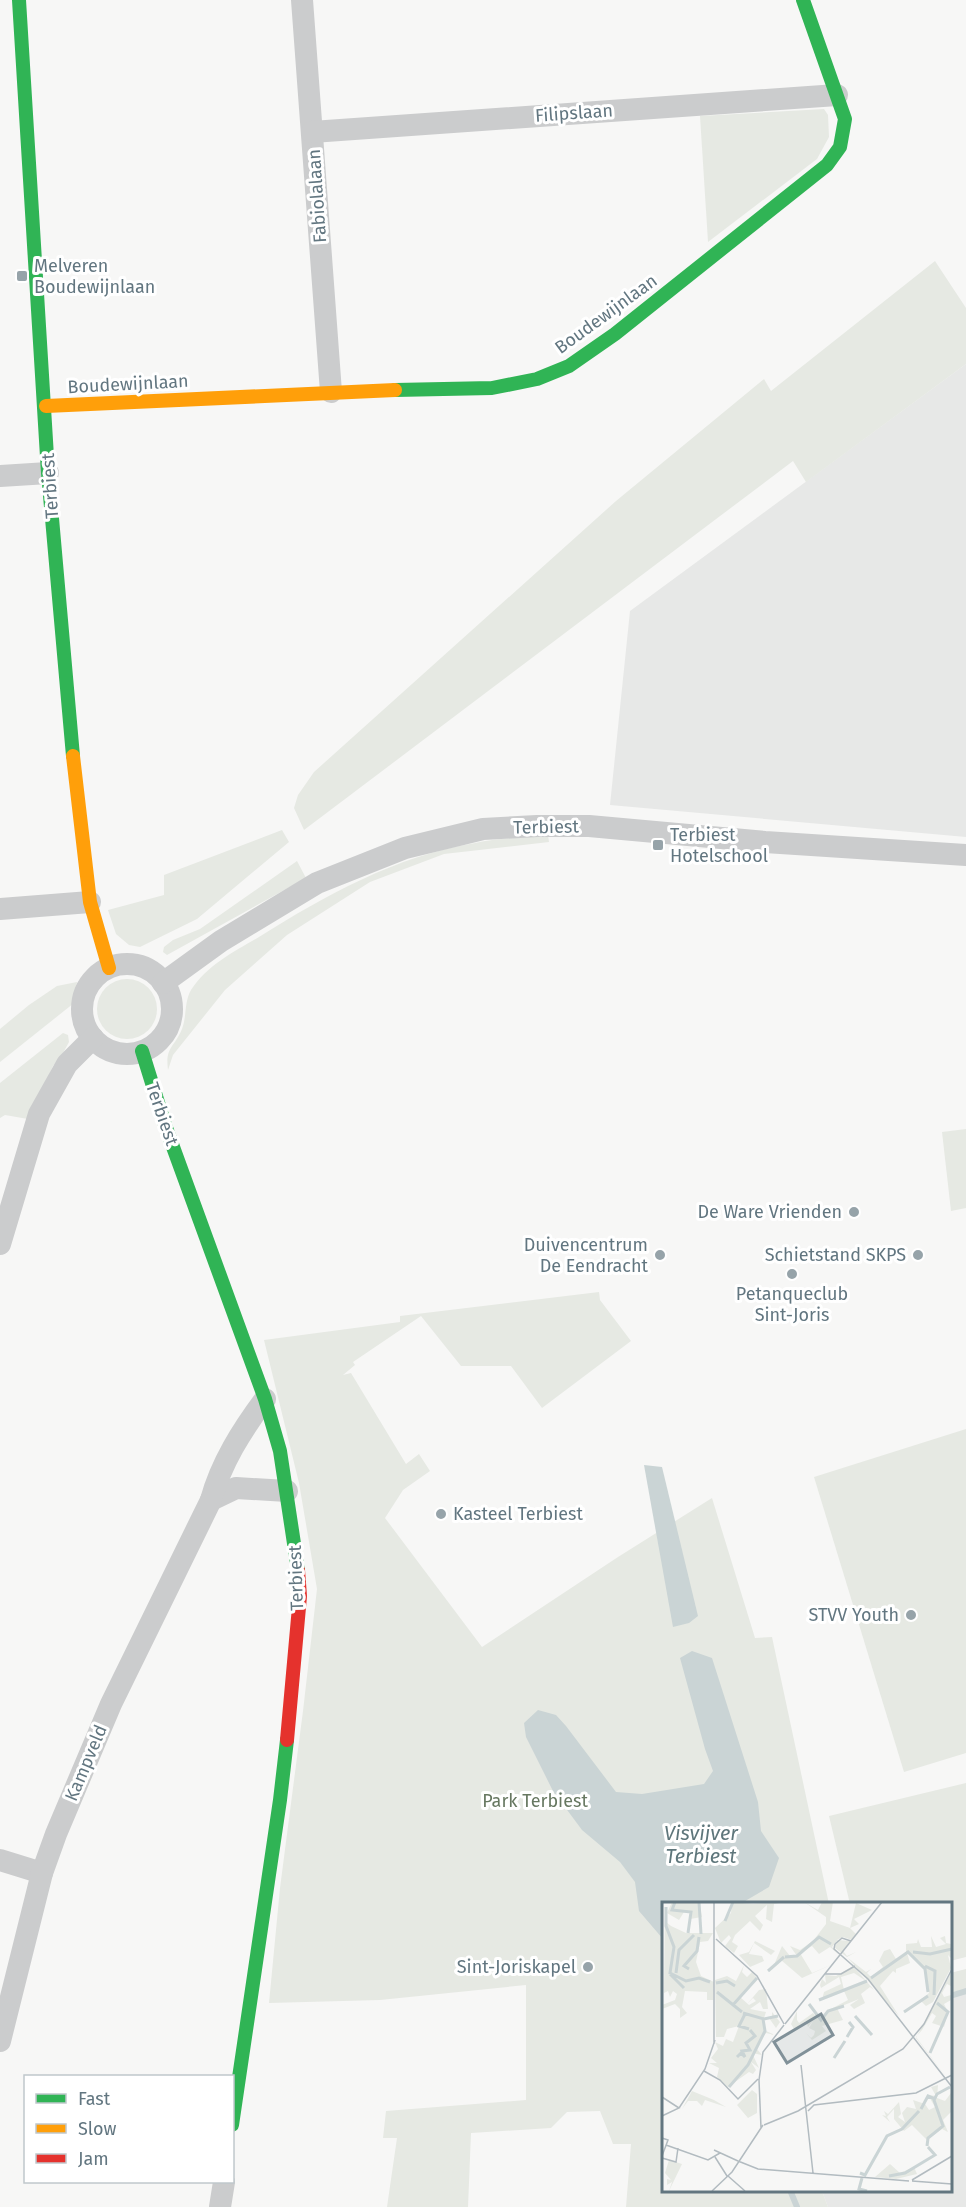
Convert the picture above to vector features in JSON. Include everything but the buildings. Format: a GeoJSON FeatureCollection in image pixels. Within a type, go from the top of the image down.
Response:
{"type":"FeatureCollection","features":[{"type":"Feature","properties":{"kind":"street","name":"Terbiest"},"geometry":{"type":"LineString","coordinates":[[19,0],[46,406],[48,473],[76,788],[90,902],[109,968]]}},
{"type":"Feature","properties":{"kind":"street","name":"Fabiolalaan"},"geometry":{"type":"LineString","coordinates":[[302,0],[331,392]]}},
{"type":"Feature","properties":{"kind":"street","name":"Boudewijnlaan"},"geometry":{"type":"LineString","coordinates":[[46,406],[331,392],[492,388],[537,379],[568,366],[615,334],[827,165],[840,147],[845,119],[803,0]]}},
{"type":"Feature","properties":{"kind":"street","name":"Filipslaan"},"geometry":{"type":"LineString","coordinates":[[312,132],[837,95]]}},
{"type":"Feature","properties":{"kind":"street"},"geometry":{"type":"LineString","coordinates":[[0,476],[48,473]]}},
{"type":"Feature","properties":{"kind":"street","name":"Terbiest"},"geometry":{"type":"LineString","coordinates":[[163,983],[221,941],[317,883],[405,848],[483,829],[589,826],[765,842],[966,855]]}},
{"type":"Feature","properties":{"kind":"street"},"geometry":{"type":"LineString","coordinates":[[0,909],[90,902]]}},
{"type":"Feature","properties":{"kind":"street"},"geometry":{"type":"LineString","coordinates":[[123,964],[138,966],[148,969],[163,983],[170,995],[172,1009],[170,1022],[159,1040],[142,1051],[121,1054],[110,1051],[93,1038],[85,1026],[82,1013],[83,999],[88,986],[97,975],[109,968],[123,964]]}},
{"type":"Feature","properties":{"kind":"street"},"geometry":{"type":"LineString","coordinates":[[0,1244],[39,1114],[67,1064],[93,1038]]}},
{"type":"Feature","properties":{"kind":"street","name":"Terbiest"},"geometry":{"type":"LineString","coordinates":[[142,1051],[165,1125],[265,1399],[280,1451],[288,1491],[300,1596],[293,1687],[280,1800],[234,2111]]}},
{"type":"Feature","properties":{"kind":"street","name":"Kampveld"},"geometry":{"type":"LineString","coordinates":[[0,2041],[42,1873],[77,1781],[111,1704],[211,1500],[216,1479],[244,1428],[265,1399]]}},
{"type":"Feature","properties":{"kind":"street"},"geometry":{"type":"LineString","coordinates":[[211,1500],[236,1488],[288,1491]]}},
{"type":"Feature","properties":{"kind":"street"},"geometry":{"type":"LineString","coordinates":[[0,1860],[42,1873]]}},
{"type":"Feature","properties":{"kind":"street"},"geometry":{"type":"LineString","coordinates":[[220,2207],[224,2183]]}},
{"type":"Feature","properties":{"kind":"shaded area"},"geometry":{"type":"Polygon","coordinates":[[[966,364],[966,837],[610,805],[630,611],[966,364]]]}},
{"type":"Feature","properties":{"kind":"shaded area"},"geometry":{"type":"Polygon","coordinates":[[[966,1989],[966,2207],[828,2207],[822,2192],[951,2192],[951,1993],[966,1989]]]}},
{"type":"Feature","properties":{"kind":"green space"},"geometry":{"type":"Polygon","coordinates":[[[824,109],[828,115],[829,137],[817,159],[708,242],[700,116],[824,109]]]}},
{"type":"Feature","properties":{"kind":"green space"},"geometry":{"type":"Polygon","coordinates":[[[935,261],[966,308],[966,364],[806,482],[793,461],[304,830],[294,808],[298,795],[314,772],[616,501],[764,379],[771,391],[935,261]]]}},
{"type":"Feature","properties":{"kind":"green space"},"geometry":{"type":"Polygon","coordinates":[[[282,830],[289,842],[197,919],[140,947],[129,945],[116,934],[108,910],[164,895],[164,875],[282,830]]]}},
{"type":"Feature","properties":{"kind":"green space"},"geometry":{"type":"Polygon","coordinates":[[[548,835],[549,842],[444,854],[370,882],[287,935],[225,990],[173,1055],[168,1070],[169,1052],[182,1029],[187,999],[191,990],[205,973],[231,953],[310,906],[390,867],[417,857],[475,843],[548,835]]]}},
{"type":"Feature","properties":{"kind":"green space"},"geometry":{"type":"Polygon","coordinates":[[[297,861],[306,878],[167,955],[163,952],[164,947],[173,940],[200,929],[297,861]]]}},
{"type":"Feature","properties":{"kind":"green space"},"geometry":{"type":"Polygon","coordinates":[[[127,979],[144,984],[152,992],[157,1009],[152,1026],[144,1034],[127,1039],[110,1034],[102,1026],[97,1009],[102,992],[110,984],[127,979]]]}},
{"type":"Feature","properties":{"kind":"green space"},"geometry":{"type":"Polygon","coordinates":[[[77,982],[74,1003],[0,1062],[0,1029],[57,986],[77,982]]]}},
{"type":"Feature","properties":{"kind":"green space"},"geometry":{"type":"Polygon","coordinates":[[[63,1033],[68,1035],[69,1042],[53,1066],[28,1119],[5,1115],[0,1118],[0,1083],[63,1033]]]}},
{"type":"Feature","properties":{"kind":"green space"},"geometry":{"type":"Polygon","coordinates":[[[966,1129],[966,1208],[951,1211],[942,1132],[966,1129]]]}},
{"type":"Feature","properties":{"kind":"green space","name":"Park Terbiest"},"geometry":{"type":"Polygon","coordinates":[[[599,1292],[600,1300],[631,1341],[542,1408],[511,1366],[461,1366],[421,1316],[353,1362],[355,1365],[343,1375],[351,1373],[406,1464],[419,1454],[430,1471],[403,1490],[385,1518],[482,1647],[712,1498],[755,1638],[772,1637],[829,1902],[662,1902],[662,2192],[822,2192],[828,2207],[626,2207],[631,2144],[613,2144],[600,2111],[567,2112],[551,2128],[471,2133],[468,2207],[387,2207],[397,2138],[383,2138],[386,2111],[526,2100],[526,1985],[380,2000],[269,2003],[280,1888],[317,1589],[299,1483],[264,1340],[400,1322],[400,1316],[599,1292]]]}},
{"type":"Feature","properties":{"kind":"green space","name":"STVV Youth"},"geometry":{"type":"Polygon","coordinates":[[[966,1429],[966,1753],[904,1772],[814,1477],[966,1429]]]}},
{"type":"Feature","properties":{"kind":"green space"},"geometry":{"type":"Polygon","coordinates":[[[966,1783],[966,1957],[951,1961],[951,1902],[850,1902],[829,1816],[966,1783]]]}},
{"type":"Feature","properties":{"kind":"green space"},"geometry":{"type":"Polygon","coordinates":[[[966,1969],[966,1989],[951,1993],[951,1973],[966,1969]]]}},
{"type":"Feature","properties":{"kind":"water"},"geometry":{"type":"Polygon","coordinates":[[[644,1465],[662,1467],[698,1616],[689,1623],[673,1627],[644,1465]]]}},
{"type":"Feature","properties":{"kind":"water","name":"Visvijver Terbiest"},"geometry":{"type":"Polygon","coordinates":[[[692,1651],[712,1658],[758,1802],[761,1831],[779,1858],[769,1887],[743,1902],[662,1902],[662,1938],[639,1911],[635,1882],[620,1862],[582,1830],[553,1791],[526,1737],[524,1723],[538,1710],[556,1715],[616,1792],[642,1794],[704,1784],[713,1771],[680,1658],[692,1651]]]}},
{"type":"Feature","properties":{"kind":"waterway"},"geometry":{"type":"LineString","coordinates":[[951,1996],[966,1991]]}},
{"type":"Feature","properties":{"kind":"waterway"},"geometry":{"type":"LineString","coordinates":[[791,2192],[797,2207]]}},
{"type":"Feature","properties":{"kind":"traffic: fast"},"geometry":{"type":"LineString","coordinates":[[19,0],[48,473],[73,756]]}},
{"type":"Feature","properties":{"kind":"traffic: fast"},"geometry":{"type":"LineString","coordinates":[[395,390],[492,388],[537,379],[569,366],[615,334],[827,165],[840,147],[845,119],[803,0]]}},
{"type":"Feature","properties":{"kind":"traffic: fast"},"geometry":{"type":"LineString","coordinates":[[142,1051],[165,1125],[265,1399],[280,1451],[298,1570]]}},
{"type":"Feature","properties":{"kind":"traffic: fast"},"geometry":{"type":"LineString","coordinates":[[234,2111],[287,1740]]}},
{"type":"Feature","properties":{"kind":"traffic: slow"},"geometry":{"type":"LineString","coordinates":[[46,406],[395,390]]}},
{"type":"Feature","properties":{"kind":"traffic: slow"},"geometry":{"type":"LineString","coordinates":[[73,756],[90,902],[109,968]]}},
{"type":"Feature","properties":{"kind":"traffic: jam"},"geometry":{"type":"LineString","coordinates":[[287,1740],[300,1596],[298,1570]]}},
{"type":"Feature","properties":{"kind":"place","name":"Melveren Boudewijnlaan"},"geometry":{"type":"Point","coordinates":[22,276]}},
{"type":"Feature","properties":{"kind":"place","name":"Terbiest Hotelschool"},"geometry":{"type":"Point","coordinates":[658,845]}},
{"type":"Feature","properties":{"kind":"place","name":"De Ware Vrienden"},"geometry":{"type":"Point","coordinates":[854,1212]}},
{"type":"Feature","properties":{"kind":"place","name":"Duivencentrum De Eendracht"},"geometry":{"type":"Point","coordinates":[660,1255]}},
{"type":"Feature","properties":{"kind":"place","name":"Schietstand SKPS"},"geometry":{"type":"Point","coordinates":[918,1255]}},
{"type":"Feature","properties":{"kind":"place","name":"Petanqueclub Sint-Joris"},"geometry":{"type":"Point","coordinates":[792,1274]}},
{"type":"Feature","properties":{"kind":"place","name":"Kasteel Terbiest"},"geometry":{"type":"Point","coordinates":[441,1514]}},
{"type":"Feature","properties":{"kind":"place","name":"STVV Youth"},"geometry":{"type":"Point","coordinates":[911,1615]}},
{"type":"Feature","properties":{"kind":"place","name":"Sint-Joriskapel"},"geometry":{"type":"Point","coordinates":[588,1967]}}]}
